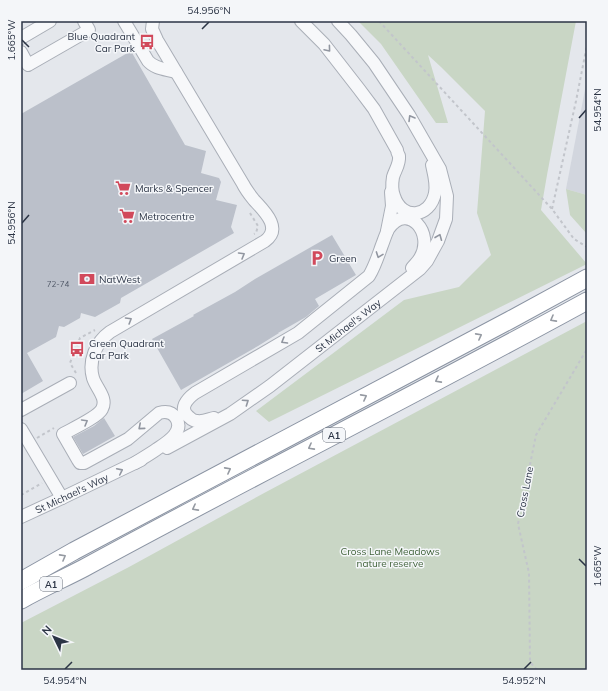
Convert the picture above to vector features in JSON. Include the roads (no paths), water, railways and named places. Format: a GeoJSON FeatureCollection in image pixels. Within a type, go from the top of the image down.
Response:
{"type":"FeatureCollection","features":[{"type":"Feature","properties":{"kind":"highway","name":"A1"},"geometry":{"type":"LineString","coordinates":[[24,579],[587,278]]}},
{"type":"Feature","properties":{"kind":"highway","name":"A1"},"geometry":{"type":"LineString","coordinates":[[21,600],[587,301]]}},
{"type":"Feature","properties":{"kind":"highway"},"geometry":{"type":"LineString","coordinates":[[21,611],[82,569]]}},
{"type":"Feature","properties":{"kind":"street"},"geometry":{"type":"LineString","coordinates":[[21,38],[50,21]]}},
{"type":"Feature","properties":{"kind":"street"},"geometry":{"type":"LineString","coordinates":[[21,52],[28,65],[89,30],[84,21]]}},
{"type":"Feature","properties":{"kind":"street"},"geometry":{"type":"LineString","coordinates":[[124,21],[148,61],[152,65],[157,68],[176,72]]}},
{"type":"Feature","properties":{"kind":"street"},"geometry":{"type":"LineString","coordinates":[[150,24],[157,40],[248,193],[268,217],[273,230],[265,241],[105,335],[94,353],[92,366],[94,379],[104,403],[102,410],[96,416],[63,434],[80,463],[84,464],[128,439],[154,416],[298,333],[369,276],[375,266],[386,234],[392,206],[391,185],[398,163],[399,157],[397,150],[374,109],[334,56],[301,21]]}},
{"type":"Feature","properties":{"kind":"street","name":"St Michael's Way"},"geometry":{"type":"LineString","coordinates":[[21,517],[172,446],[230,414],[270,386],[412,276],[427,261],[438,241],[446,219],[448,196],[440,169],[409,115],[374,63],[338,21]]}},
{"type":"Feature","properties":{"kind":"street"},"geometry":{"type":"LineString","coordinates":[[393,178],[394,196],[401,207],[409,213],[420,213],[429,205],[435,193],[431,153]]}},
{"type":"Feature","properties":{"kind":"street"},"geometry":{"type":"LineString","coordinates":[[385,296],[420,258],[424,242],[424,234],[419,224],[408,219],[397,221],[389,228],[386,234]]}},
{"type":"Feature","properties":{"kind":"street"},"geometry":{"type":"LineString","coordinates":[[21,410],[73,379]]}},
{"type":"Feature","properties":{"kind":"street"},"geometry":{"type":"LineString","coordinates":[[195,393],[188,398],[184,404],[184,412],[186,416],[198,421],[230,414]]}},
{"type":"Feature","properties":{"kind":"street"},"geometry":{"type":"LineString","coordinates":[[136,463],[175,435],[178,429],[177,420],[174,415],[162,412]]}},
{"type":"Feature","properties":{"kind":"street"},"geometry":{"type":"LineString","coordinates":[[21,429],[62,498]]}},
{"type":"Feature","properties":{"kind":"place","name":"Blue Quadrant Car Park"},"geometry":{"type":"Point","coordinates":[147,42]}},
{"type":"Feature","properties":{"kind":"place","name":"Marks & Spencer"},"geometry":{"type":"Point","coordinates":[123,188]}},
{"type":"Feature","properties":{"kind":"place","name":"Metrocentre"},"geometry":{"type":"Point","coordinates":[127,216]}},
{"type":"Feature","properties":{"kind":"place","name":"Green"},"geometry":{"type":"Point","coordinates":[317,258]}},
{"type":"Feature","properties":{"kind":"place","name":"NatWest"},"geometry":{"type":"Point","coordinates":[87,279]}},
{"type":"Feature","properties":{"kind":"place","name":"Green Quadrant Car Park"},"geometry":{"type":"Point","coordinates":[77,349]}},
{"type":"Feature","properties":{"kind":"park label","name":"Cross Lane Meadows nature reserve"},"geometry":{"type":"Point","coordinates":[390,556]}}]}
